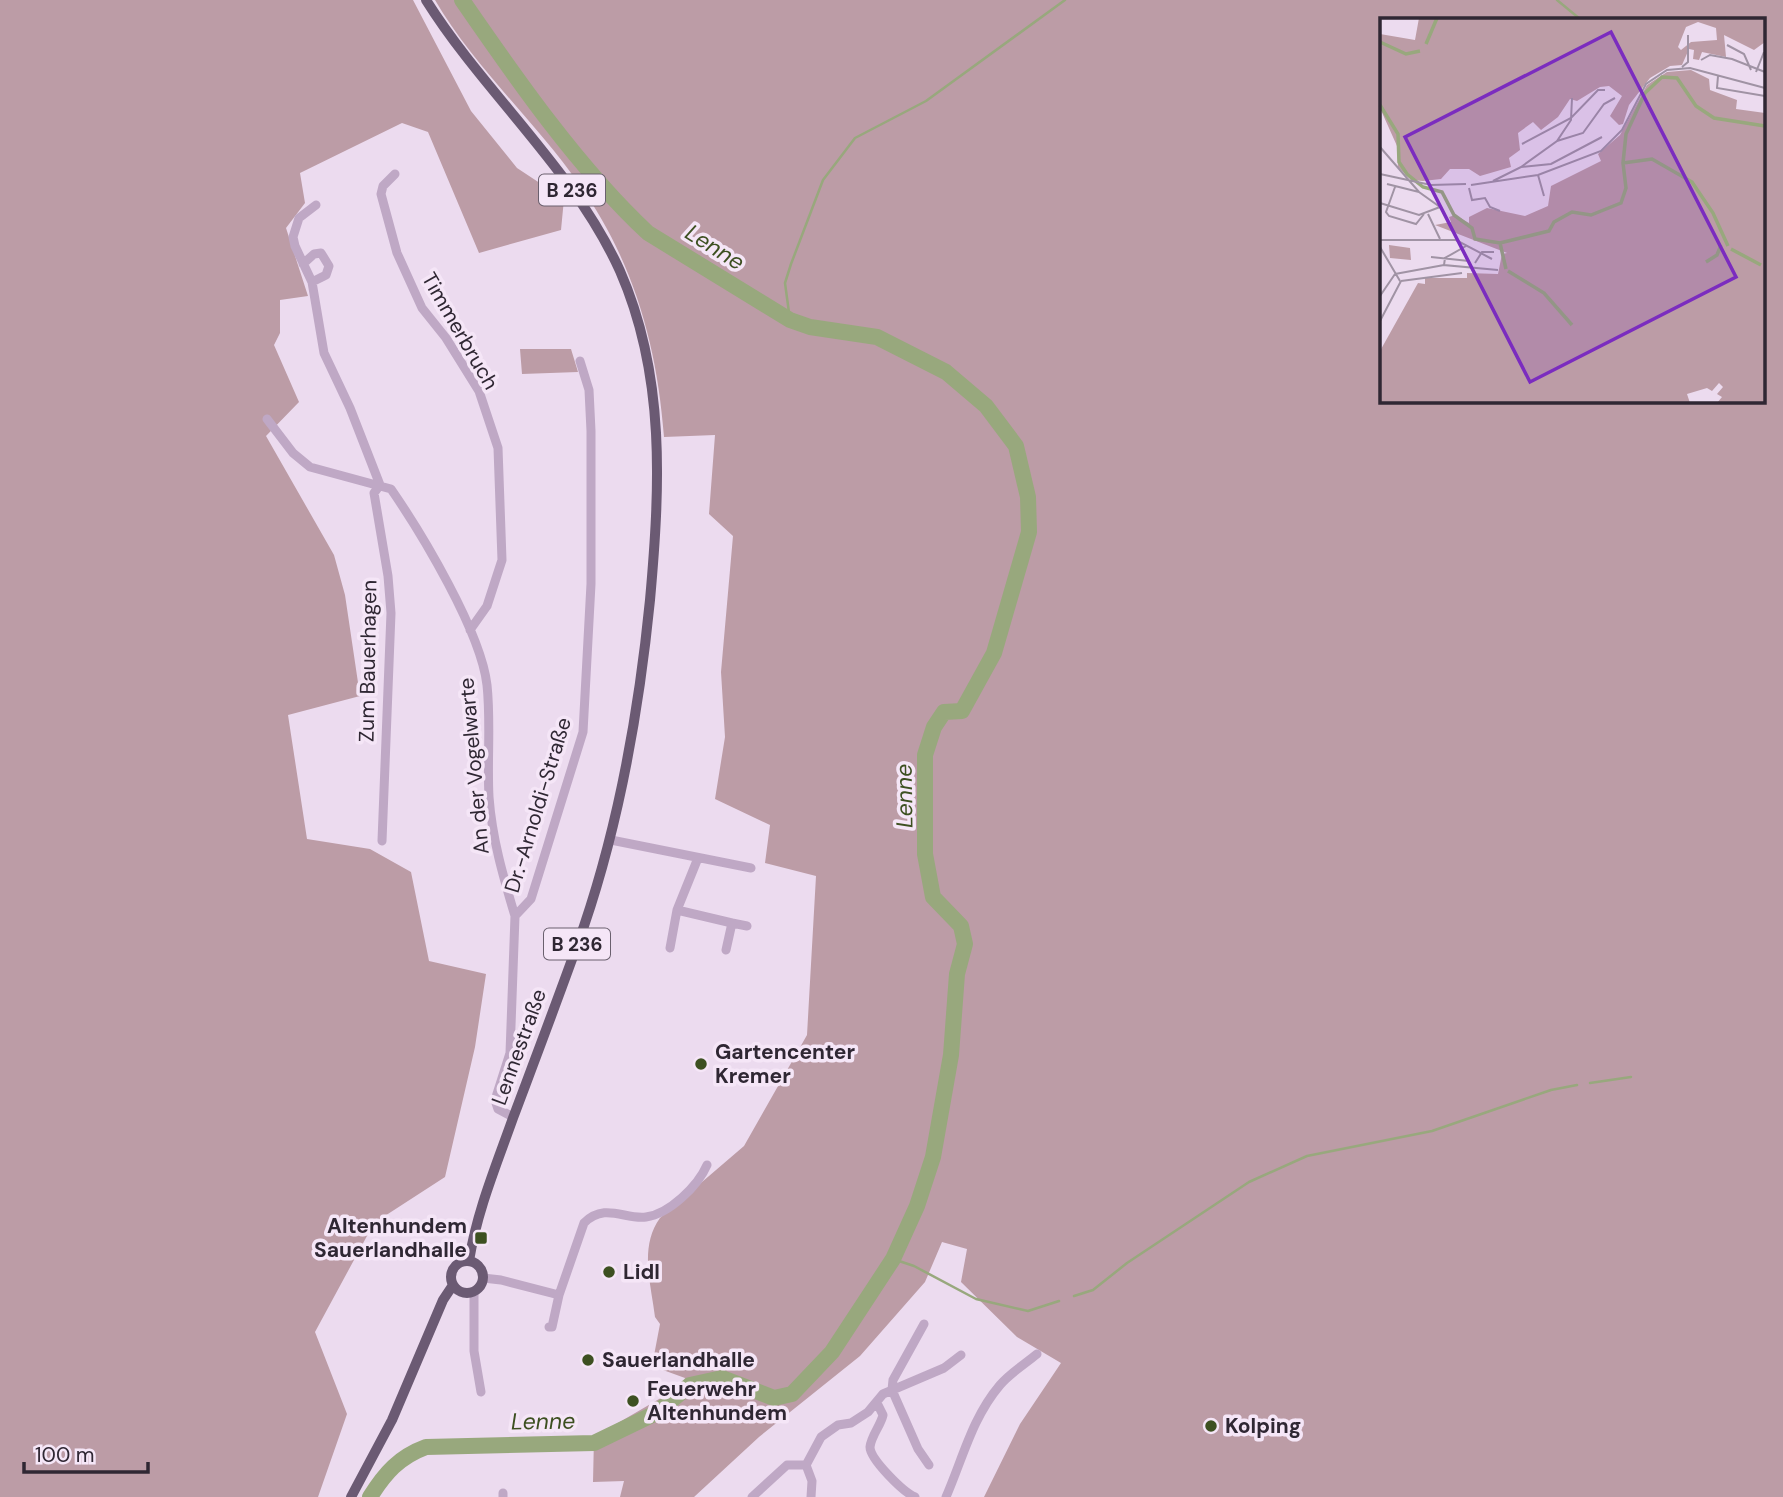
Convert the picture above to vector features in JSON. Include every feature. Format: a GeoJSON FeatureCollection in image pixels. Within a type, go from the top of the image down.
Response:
{"type":"FeatureCollection","features":[{"type":"Feature","properties":{"kind":"main road","name":"Lennestraße"},"geometry":{"type":"LineString","coordinates":[[426,0],[462,53],[583,205],[619,270],[644,339],[654,391],[658,473],[643,667],[627,766],[611,840],[584,926],[482,1199],[469,1261]]}},
{"type":"Feature","properties":{"kind":"main road"},"geometry":{"type":"LineString","coordinates":[[453,1284],[464,1293],[474,1292],[483,1278],[478,1265],[469,1261]]}},
{"type":"Feature","properties":{"kind":"main road","name":"B 236"},"geometry":{"type":"LineString","coordinates":[[351,1497],[392,1420],[443,1300],[453,1284],[455,1267],[469,1261]]}},
{"type":"Feature","properties":{"kind":"street","name":"Timmerbruch"},"geometry":{"type":"LineString","coordinates":[[395,174],[383,186],[381,194],[397,253],[426,314],[446,338],[479,391],[501,464],[503,540],[499,573],[482,617],[470,630]]}},
{"type":"Feature","properties":{"kind":"street"},"geometry":{"type":"LineString","coordinates":[[267,419],[293,453],[310,467],[353,481],[380,485],[350,408],[324,353],[312,282],[295,246],[295,225],[299,218],[316,205]]}},
{"type":"Feature","properties":{"kind":"street"},"geometry":{"type":"LineString","coordinates":[[303,264],[314,254],[321,253],[329,266],[326,275],[312,282]]}},
{"type":"Feature","properties":{"kind":"street","name":"Dr.-Arnoldi-Straße"},"geometry":{"type":"LineString","coordinates":[[513,1117],[498,1109],[495,1100],[510,1053],[514,916],[531,899],[583,732],[591,584],[591,444],[590,390],[580,360]]}},
{"type":"Feature","properties":{"kind":"street","name":"An der Vogelwarte"},"geometry":{"type":"LineString","coordinates":[[380,485],[391,489],[415,524],[470,630],[486,684],[489,798],[495,845],[514,916]]}},
{"type":"Feature","properties":{"kind":"street","name":"Zum Bauerhagen"},"geometry":{"type":"LineString","coordinates":[[380,485],[374,493],[388,576],[391,613],[382,841]]}},
{"type":"Feature","properties":{"kind":"street"},"geometry":{"type":"LineString","coordinates":[[611,840],[751,868]]}},
{"type":"Feature","properties":{"kind":"street"},"geometry":{"type":"LineString","coordinates":[[670,948],[677,910],[698,858]]}},
{"type":"Feature","properties":{"kind":"street"},"geometry":{"type":"LineString","coordinates":[[677,910],[747,926]]}},
{"type":"Feature","properties":{"kind":"street"},"geometry":{"type":"LineString","coordinates":[[726,950],[732,923]]}},
{"type":"Feature","properties":{"kind":"street"},"geometry":{"type":"LineString","coordinates":[[549,1326],[552,1327],[559,1295],[583,1223],[588,1219],[617,1211],[644,1217],[653,1215],[696,1183],[707,1165]]}},
{"type":"Feature","properties":{"kind":"street"},"geometry":{"type":"LineString","coordinates":[[483,1278],[559,1295]]}},
{"type":"Feature","properties":{"kind":"street"},"geometry":{"type":"LineString","coordinates":[[474,1292],[474,1351],[481,1392]]}},
{"type":"Feature","properties":{"kind":"street"},"geometry":{"type":"LineString","coordinates":[[924,1324],[893,1380],[892,1390],[918,1448],[929,1465]]}},
{"type":"Feature","properties":{"kind":"street"},"geometry":{"type":"LineString","coordinates":[[946,1497],[969,1435],[986,1404],[1002,1383],[1038,1354]]}},
{"type":"Feature","properties":{"kind":"street"},"geometry":{"type":"LineString","coordinates":[[811,1497],[812,1481],[806,1465],[821,1437],[838,1425],[851,1423],[883,1395],[944,1368],[961,1355]]}},
{"type":"Feature","properties":{"kind":"street"},"geometry":{"type":"LineString","coordinates":[[877,1403],[883,1415],[871,1442],[872,1454],[903,1495],[915,1497]]}},
{"type":"Feature","properties":{"kind":"street"},"geometry":{"type":"LineString","coordinates":[[752,1497],[787,1465],[806,1465]]}},
{"type":"Feature","properties":{"kind":"shaded area"},"geometry":{"type":"Polygon","coordinates":[[[0,0],[413,0],[471,111],[517,168],[564,199],[561,230],[479,253],[428,132],[402,123],[300,173],[305,203],[286,228],[308,296],[280,300],[280,333],[274,345],[299,402],[266,436],[334,555],[345,595],[360,696],[288,715],[307,839],[370,849],[411,872],[429,961],[486,974],[475,1047],[445,1177],[374,1223],[315,1332],[347,1414],[318,1497],[0,1497],[0,0]]]}},
{"type":"Feature","properties":{"kind":"shaded area"},"geometry":{"type":"Polygon","coordinates":[[[435,0],[1783,0],[1783,1497],[984,1497],[1020,1424],[1061,1363],[1017,1337],[961,1282],[967,1249],[942,1242],[925,1282],[860,1356],[759,1437],[694,1497],[620,1497],[624,1481],[593,1482],[594,1437],[683,1385],[685,1378],[652,1366],[660,1324],[655,1317],[649,1279],[650,1241],[660,1218],[744,1146],[807,1035],[816,876],[765,863],[770,825],[715,799],[725,737],[721,672],[733,536],[709,514],[715,435],[664,437],[661,403],[648,336],[628,273],[614,243],[598,213],[562,161],[468,48],[435,0]]]}},
{"type":"Feature","properties":{"kind":"shaded area"},"geometry":{"type":"Polygon","coordinates":[[[520,349],[571,349],[578,372],[522,374],[520,349]]]}},
{"type":"Feature","properties":{"kind":"waterway","name":"Lenne"},"geometry":{"type":"LineString","coordinates":[[370,1497],[394,1467],[426,1447],[594,1443],[656,1413],[690,1385],[722,1378],[774,1398],[792,1394],[832,1352],[893,1259],[917,1206],[933,1157],[951,1055],[957,974],[965,944],[961,926],[933,897],[925,854],[925,755],[934,727],[944,712],[962,711],[994,653],[1029,532],[1028,497],[1016,446],[986,406],[946,372],[877,337],[810,327],[790,320],[648,233],[622,208],[573,151],[526,91],[462,0]]}},
{"type":"Feature","properties":{"kind":"waterway"},"geometry":{"type":"LineString","coordinates":[[790,320],[785,283],[791,264],[823,180],[855,138],[926,101],[1065,0]]}},
{"type":"Feature","properties":{"kind":"waterway"},"geometry":{"type":"LineString","coordinates":[[1557,0],[1579,18]]}},
{"type":"Feature","properties":{"kind":"waterway"},"geometry":{"type":"LineString","coordinates":[[1590,1083],[1631,1077]]}},
{"type":"Feature","properties":{"kind":"waterway"},"geometry":{"type":"LineString","coordinates":[[1074,1296],[1093,1290],[1127,1263],[1249,1182],[1307,1156],[1432,1131],[1551,1090],[1577,1085]]}},
{"type":"Feature","properties":{"kind":"waterway"},"geometry":{"type":"LineString","coordinates":[[893,1259],[914,1266],[976,1299],[1028,1311],[1059,1301]]}},
{"type":"Feature","properties":{"kind":"place","name":"Gartencenter Kremer"},"geometry":{"type":"Point","coordinates":[701,1064]}},
{"type":"Feature","properties":{"kind":"place","name":"Altenhundem Sauerlandhalle"},"geometry":{"type":"Point","coordinates":[481,1238]}},
{"type":"Feature","properties":{"kind":"place","name":"Lidl"},"geometry":{"type":"Point","coordinates":[609,1272]}},
{"type":"Feature","properties":{"kind":"place","name":"Sauerlandhalle"},"geometry":{"type":"Point","coordinates":[588,1360]}},
{"type":"Feature","properties":{"kind":"place","name":"Feuerwehr Altenhundem"},"geometry":{"type":"Point","coordinates":[633,1401]}},
{"type":"Feature","properties":{"kind":"place","name":"Kolping"},"geometry":{"type":"Point","coordinates":[1211,1426]}}]}
